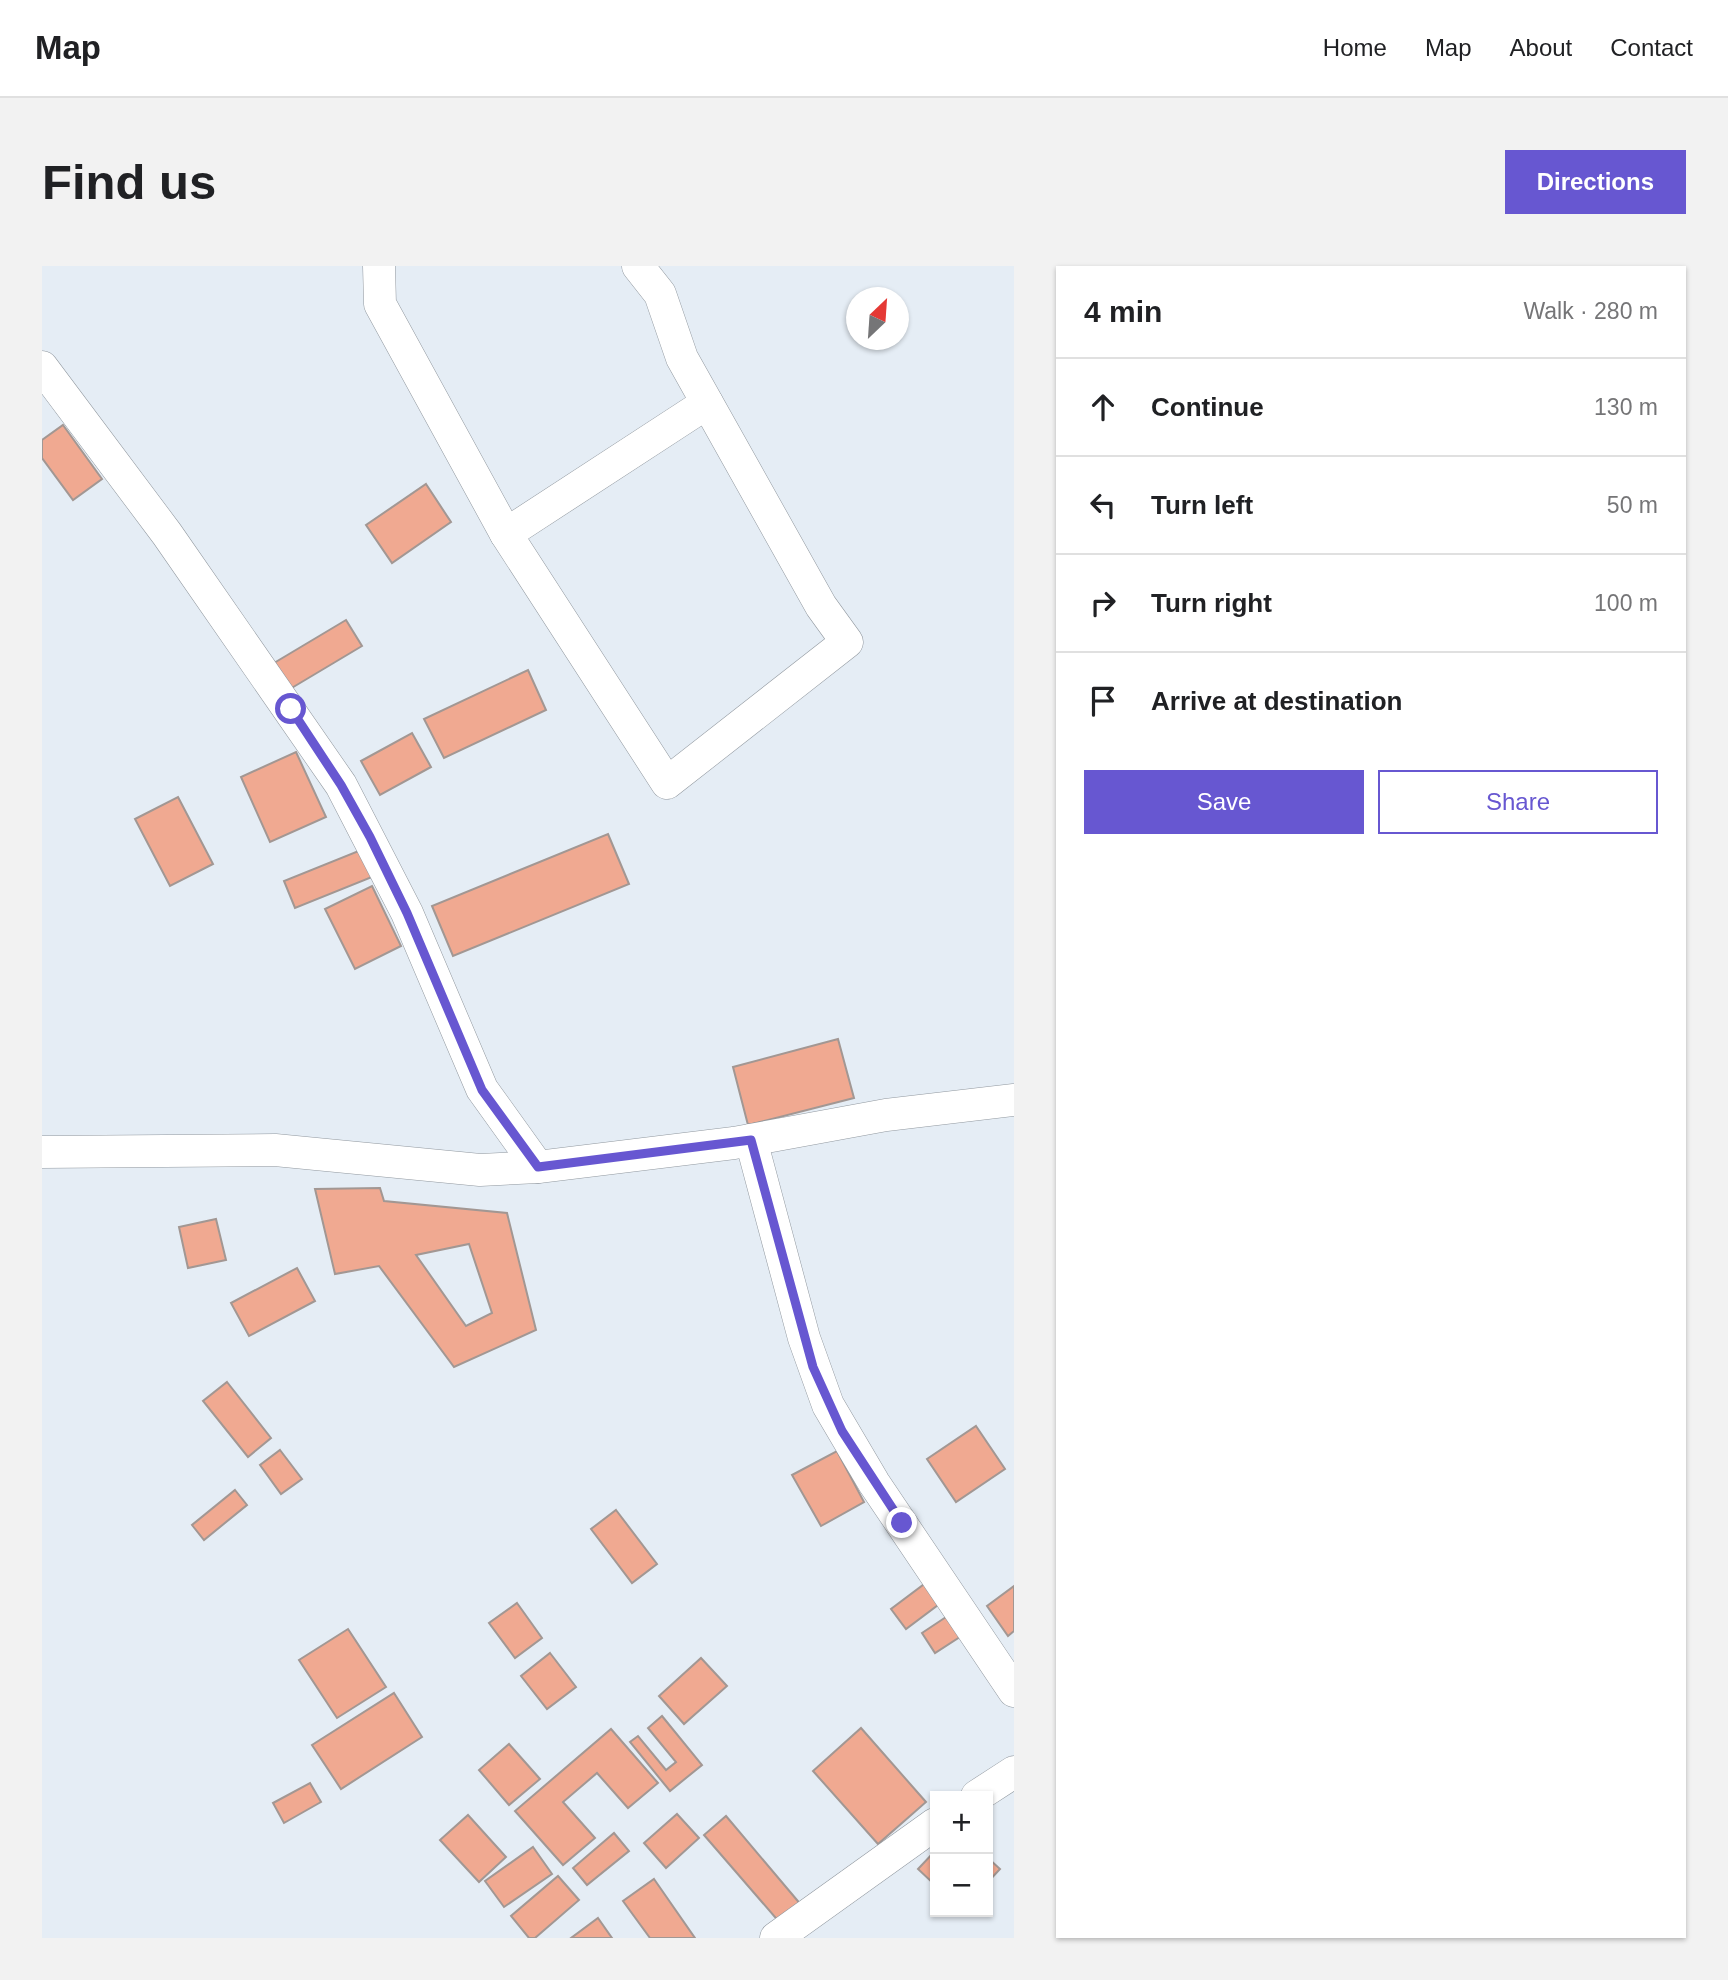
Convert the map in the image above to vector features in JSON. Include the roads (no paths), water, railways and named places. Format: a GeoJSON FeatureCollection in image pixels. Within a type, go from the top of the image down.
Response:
{"type":"FeatureCollection","features":[{"type":"Feature","properties":{"kind":"street"},"geometry":{"type":"LineString","coordinates":[[379,266],[380,304],[506,534],[667,783],[847,642],[821,606],[707,403],[682,358],[660,294],[638,266]]}},
{"type":"Feature","properties":{"kind":"street"},"geometry":{"type":"LineString","coordinates":[[42,368],[213,599],[341,785],[407,913],[482,1090],[538,1167]]}},
{"type":"Feature","properties":{"kind":"street"},"geometry":{"type":"LineString","coordinates":[[506,534],[707,403]]}},
{"type":"Feature","properties":{"kind":"street"},"geometry":{"type":"LineString","coordinates":[[42,1152],[275,1150],[480,1170],[538,1167],[751,1140],[886,1115],[1014,1100]]}},
{"type":"Feature","properties":{"kind":"street"},"geometry":{"type":"LineString","coordinates":[[751,1140],[804,1338],[828,1405],[874,1483],[1014,1691]]}},
{"type":"Feature","properties":{"kind":"street"},"geometry":{"type":"LineString","coordinates":[[985,1791],[1014,1772]]}},
{"type":"Feature","properties":{"kind":"street"},"geometry":{"type":"LineString","coordinates":[[776,1938],[930,1828]]}}]}
